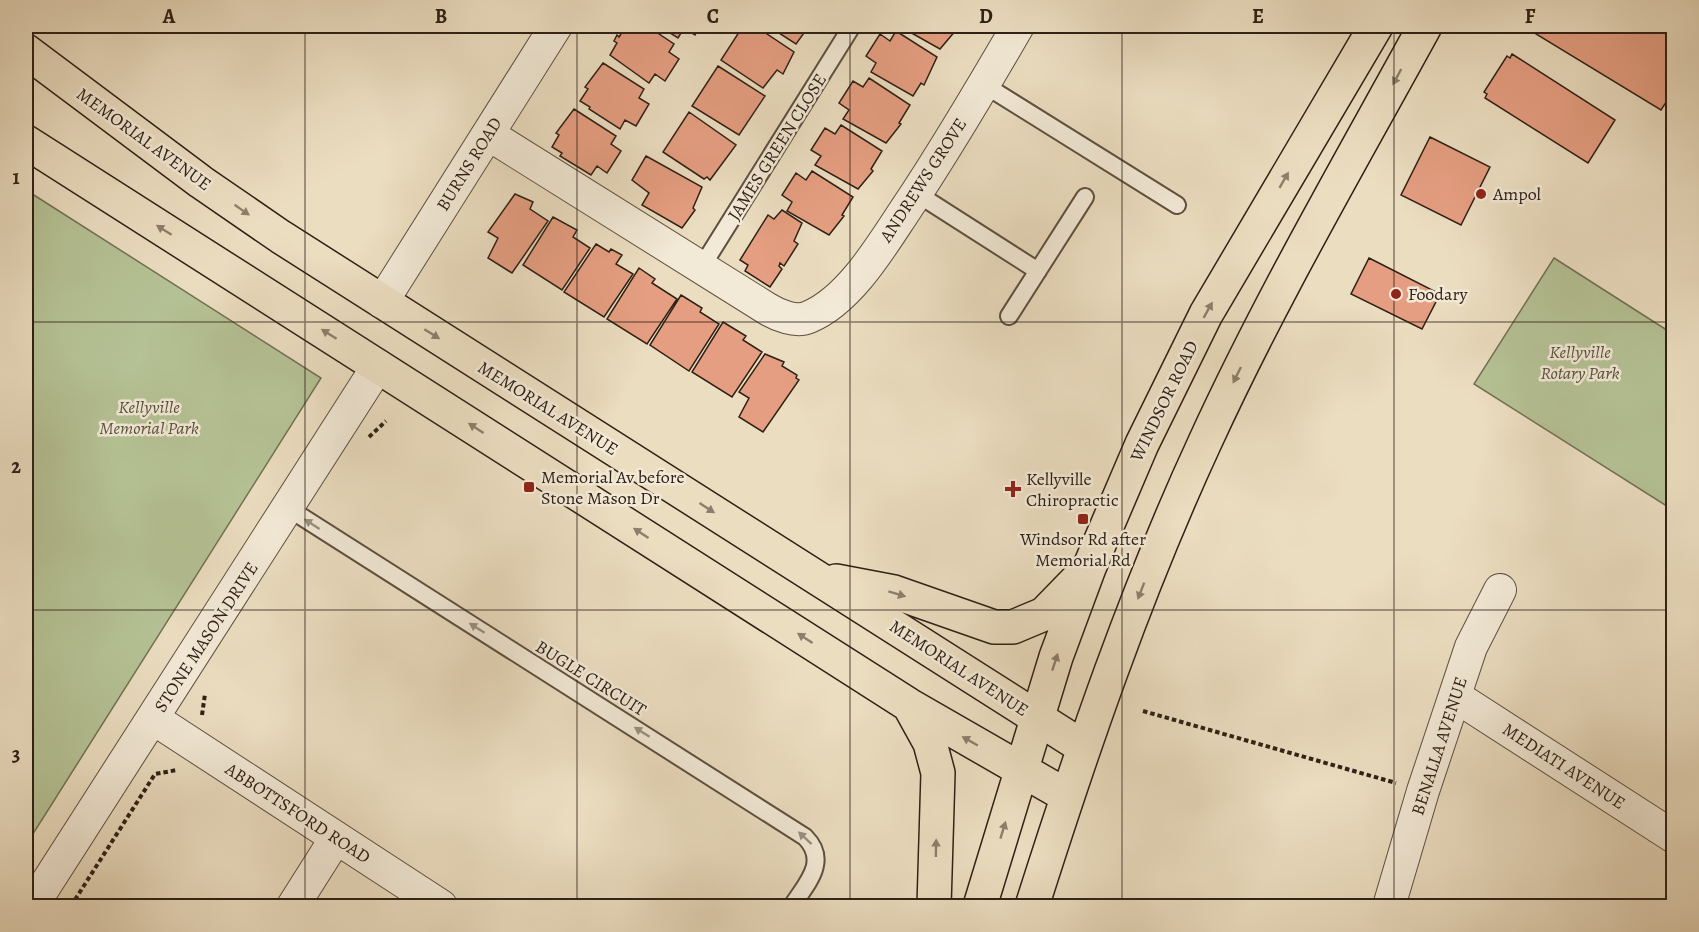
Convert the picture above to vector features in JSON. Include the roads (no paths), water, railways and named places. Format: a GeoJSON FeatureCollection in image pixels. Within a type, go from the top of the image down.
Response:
{"type":"FeatureCollection","features":[{"type":"Feature","properties":{"kind":"main road","name":"WINDSOR ROAD"},"geometry":{"type":"LineString","coordinates":[[980,906],[1056,657],[1089,568],[1165,394],[1206,314],[1376,26]]}},
{"type":"Feature","properties":{"kind":"main road"},"geometry":{"type":"LineString","coordinates":[[1032,906],[1083,747],[1143,586],[1205,441],[1251,347],[1425,26]]}},
{"type":"Feature","properties":{"kind":"main road","name":"MEMORIAL AVENUE"},"geometry":{"type":"LineString","coordinates":[[26,51],[201,182],[382,302],[1083,747]]}},
{"type":"Feature","properties":{"kind":"main road"},"geometry":{"type":"LineString","coordinates":[[26,142],[909,705],[1066,796]]}},
{"type":"Feature","properties":{"kind":"main road"},"geometry":{"type":"LineString","coordinates":[[819,578],[894,592],[994,627],[1013,627],[1044,614],[1089,568]]}},
{"type":"Feature","properties":{"kind":"main road"},"geometry":{"type":"LineString","coordinates":[[909,705],[930,743],[938,773],[934,906]]}},
{"type":"Feature","properties":{"kind":"street","name":"BURNS ROAD"},"geometry":{"type":"LineString","coordinates":[[382,302],[556,26]]}},
{"type":"Feature","properties":{"kind":"street","name":"ANDREWS GROVE"},"geometry":{"type":"LineString","coordinates":[[701,268],[776,314],[787,317],[808,318],[841,293],[865,268],[916,193],[1018,26]]}},
{"type":"Feature","properties":{"kind":"street"},"geometry":{"type":"LineString","coordinates":[[488,134],[701,268]]}},
{"type":"Feature","properties":{"kind":"street","name":"STONE MASON DRIVE"},"geometry":{"type":"LineString","coordinates":[[32,906],[154,719],[378,366]]}},
{"type":"Feature","properties":{"kind":"street","name":"BENALLA AVENUE"},"geometry":{"type":"LineString","coordinates":[[1389,906],[1423,791],[1470,647],[1500,590]]}},
{"type":"Feature","properties":{"kind":"street","name":"MEDIATI AVENUE"},"geometry":{"type":"LineString","coordinates":[[1455,696],[1674,837]]}},
{"type":"Feature","properties":{"kind":"street","name":"ABBOTTSFORD ROAD"},"geometry":{"type":"LineString","coordinates":[[154,719],[441,906]]}},
{"type":"Feature","properties":{"kind":"street"},"geometry":{"type":"LineString","coordinates":[[293,906],[336,838]]}},
{"type":"Feature","properties":{"kind":"lane","name":"JAMES GREEN CLOSE"},"geometry":{"type":"LineString","coordinates":[[701,268],[852,26]]}},
{"type":"Feature","properties":{"kind":"lane"},"geometry":{"type":"LineString","coordinates":[[983,84],[1177,205]]}},
{"type":"Feature","properties":{"kind":"lane"},"geometry":{"type":"LineString","coordinates":[[916,193],[1038,271]]}},
{"type":"Feature","properties":{"kind":"lane"},"geometry":{"type":"LineString","coordinates":[[1008,316],[1085,197]]}},
{"type":"Feature","properties":{"kind":"lane","name":"BUGLE CIRCUIT"},"geometry":{"type":"LineString","coordinates":[[288,508],[805,837],[816,850],[818,859],[811,877],[792,906]]}},
{"type":"Feature","properties":{"kind":"place","name":"Ampol"},"geometry":{"type":"Point","coordinates":[1481,194]}},
{"type":"Feature","properties":{"kind":"place","name":"Foodary"},"geometry":{"type":"Point","coordinates":[1396,294]}},
{"type":"Feature","properties":{"kind":"place","name":"Memorial Av before Stone Mason Dr"},"geometry":{"type":"Point","coordinates":[529,487]}},
{"type":"Feature","properties":{"kind":"place","name":"Kellyville Chiropractic"},"geometry":{"type":"Point","coordinates":[1013,489]}},
{"type":"Feature","properties":{"kind":"place","name":"Windsor Rd after Memorial Rd"},"geometry":{"type":"Point","coordinates":[1083,519]}},
{"type":"Feature","properties":{"kind":"park label","name":"Kellyville Rotary Park"},"geometry":{"type":"Point","coordinates":[1580,362]}},
{"type":"Feature","properties":{"kind":"park label","name":"Kellyville Memorial Park"},"geometry":{"type":"Point","coordinates":[149,417]}}]}
